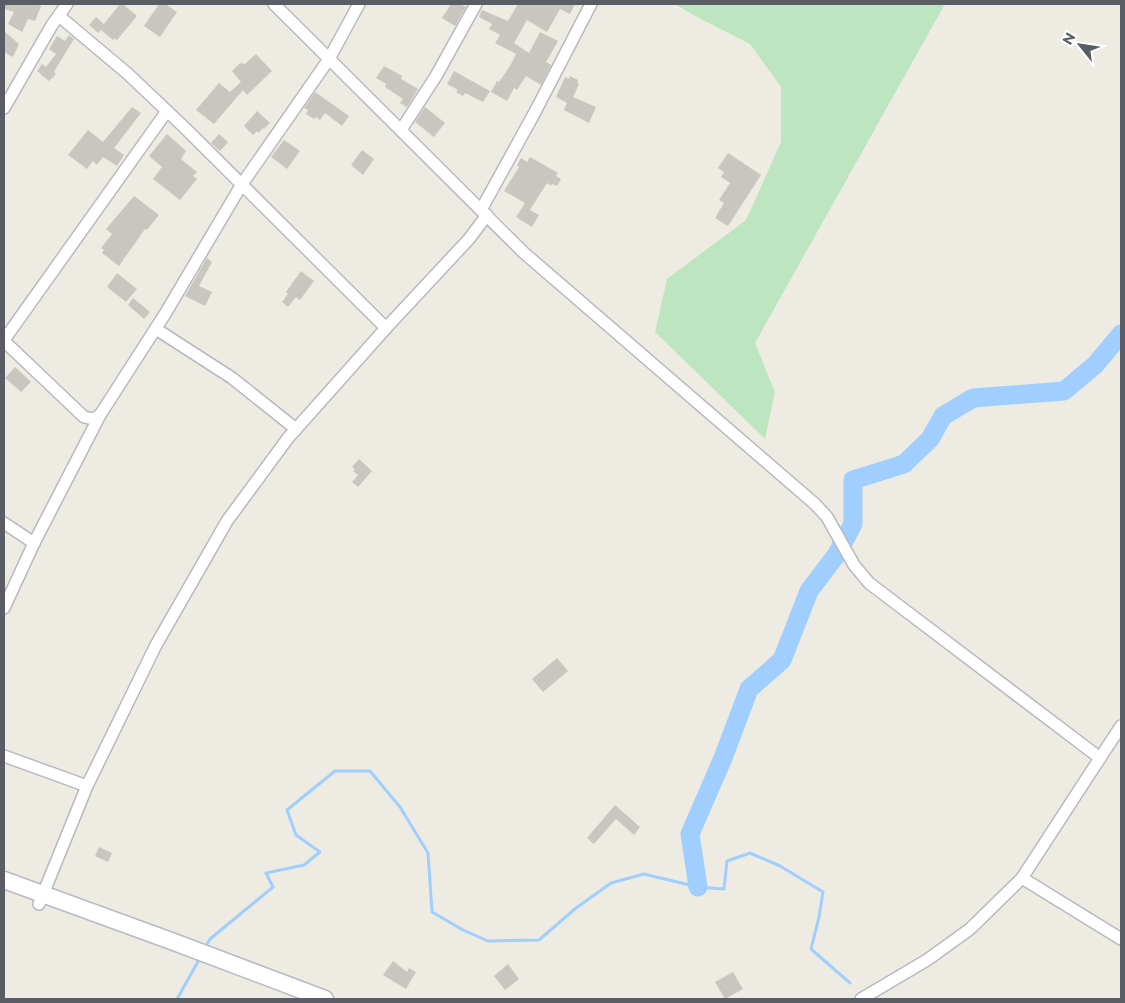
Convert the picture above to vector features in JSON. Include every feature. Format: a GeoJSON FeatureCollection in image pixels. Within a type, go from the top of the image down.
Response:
{"type":"FeatureCollection","features":[{"type":"Feature","properties":{"kind":"main road"},"geometry":{"type":"LineString","coordinates":[[4,880],[41,899],[326,999]]}},
{"type":"Feature","properties":{"kind":"main road"},"geometry":{"type":"LineString","coordinates":[[4,891],[41,899]]}},
{"type":"Feature","properties":{"kind":"main road"},"geometry":{"type":"LineString","coordinates":[[205,958],[303,999]]}},
{"type":"Feature","properties":{"kind":"street"},"geometry":{"type":"LineString","coordinates":[[4,108],[7,95],[67,4]]}},
{"type":"Feature","properties":{"kind":"street"},"geometry":{"type":"LineString","coordinates":[[274,4],[524,252],[815,504],[827,517],[854,565],[869,583],[1100,758]]}},
{"type":"Feature","properties":{"kind":"street"},"geometry":{"type":"LineString","coordinates":[[4,608],[34,543],[100,415],[156,329],[242,184],[329,58],[359,4]]}},
{"type":"Feature","properties":{"kind":"street"},"geometry":{"type":"LineString","coordinates":[[401,130],[436,76],[476,4]]}},
{"type":"Feature","properties":{"kind":"street"},"geometry":{"type":"LineString","coordinates":[[41,899],[87,786],[156,644],[227,521],[296,430],[386,328],[469,239],[591,4]]}},
{"type":"Feature","properties":{"kind":"street"},"geometry":{"type":"LineString","coordinates":[[59,16],[128,74],[167,111],[386,328]]}},
{"type":"Feature","properties":{"kind":"street"},"geometry":{"type":"LineString","coordinates":[[100,415],[93,419],[84,417],[4,340],[167,111]]}},
{"type":"Feature","properties":{"kind":"street"},"geometry":{"type":"LineString","coordinates":[[156,329],[232,378],[296,430]]}},
{"type":"Feature","properties":{"kind":"street"},"geometry":{"type":"LineString","coordinates":[[4,522],[34,543]]}},
{"type":"Feature","properties":{"kind":"street"},"geometry":{"type":"LineString","coordinates":[[861,999],[927,960],[970,929],[1022,878],[1121,726]]}},
{"type":"Feature","properties":{"kind":"street"},"geometry":{"type":"LineString","coordinates":[[4,756],[87,786]]}},
{"type":"Feature","properties":{"kind":"street"},"geometry":{"type":"LineString","coordinates":[[1022,878],[1121,939]]}},
{"type":"Feature","properties":{"kind":"green space"},"geometry":{"type":"Polygon","coordinates":[[[675,4],[945,4],[755,343],[775,392],[765,439],[655,332],[667,279],[746,220],[781,142],[781,87],[750,44],[675,4]]]}},
{"type":"Feature","properties":{"kind":"building"},"geometry":{"type":"Polygon","coordinates":[[[4,4],[35,4],[41,6],[35,21],[28,19],[22,32],[8,24],[14,12],[4,9],[4,4]]]}},
{"type":"Feature","properties":{"kind":"building"},"geometry":{"type":"Polygon","coordinates":[[[120,4],[123,4],[137,16],[117,40],[114,38],[113,40],[101,30],[98,33],[89,25],[96,17],[104,24],[120,4]]]}},
{"type":"Feature","properties":{"kind":"building"},"geometry":{"type":"Polygon","coordinates":[[[159,4],[165,4],[177,12],[160,37],[144,26],[159,4]]]}},
{"type":"Feature","properties":{"kind":"building"},"geometry":{"type":"Polygon","coordinates":[[[451,4],[460,4],[466,7],[455,26],[442,18],[451,4]]]}},
{"type":"Feature","properties":{"kind":"building"},"geometry":{"type":"Polygon","coordinates":[[[518,4],[575,4],[570,14],[560,9],[547,32],[527,20],[514,43],[529,53],[540,32],[558,41],[546,62],[551,65],[541,85],[526,76],[517,90],[514,88],[507,101],[491,92],[497,81],[499,82],[510,66],[516,54],[495,43],[500,35],[489,29],[492,24],[479,17],[482,10],[508,21],[518,4]]]}},
{"type":"Feature","properties":{"kind":"building"},"geometry":{"type":"Polygon","coordinates":[[[4,31],[19,44],[13,57],[4,52],[4,31]]]}},
{"type":"Feature","properties":{"kind":"building"},"geometry":{"type":"Polygon","coordinates":[[[69,35],[74,39],[54,72],[56,74],[49,81],[37,71],[42,64],[46,67],[56,54],[49,49],[57,36],[65,41],[69,35]]]}},
{"type":"Feature","properties":{"kind":"building"},"geometry":{"type":"Polygon","coordinates":[[[256,54],[272,71],[247,95],[243,90],[214,124],[196,110],[219,83],[230,92],[241,82],[232,71],[240,63],[245,64],[256,54]]]}},
{"type":"Feature","properties":{"kind":"building"},"geometry":{"type":"Polygon","coordinates":[[[384,66],[402,76],[401,79],[418,89],[407,107],[400,103],[403,99],[385,87],[386,84],[376,78],[384,66]]]}},
{"type":"Feature","properties":{"kind":"building"},"geometry":{"type":"Polygon","coordinates":[[[454,71],[490,91],[483,102],[465,93],[463,96],[456,92],[458,90],[447,84],[454,71]]]}},
{"type":"Feature","properties":{"kind":"building"},"geometry":{"type":"Polygon","coordinates":[[[570,76],[578,80],[579,84],[573,97],[596,107],[589,123],[564,110],[567,103],[556,97],[565,77],[569,79],[570,76]]]}},
{"type":"Feature","properties":{"kind":"building"},"geometry":{"type":"Polygon","coordinates":[[[315,92],[349,116],[342,126],[325,113],[320,120],[306,114],[308,110],[304,108],[315,92]]]}},
{"type":"Feature","properties":{"kind":"building"},"geometry":{"type":"Polygon","coordinates":[[[132,107],[141,113],[114,148],[124,155],[117,166],[103,157],[97,165],[93,161],[87,169],[68,155],[88,130],[103,142],[132,107]]]}},
{"type":"Feature","properties":{"kind":"building"},"geometry":{"type":"Polygon","coordinates":[[[425,107],[445,123],[434,137],[415,122],[425,107]]]}},
{"type":"Feature","properties":{"kind":"building"},"geometry":{"type":"Polygon","coordinates":[[[257,111],[270,123],[253,135],[244,126],[257,111]]]}},
{"type":"Feature","properties":{"kind":"building"},"geometry":{"type":"Polygon","coordinates":[[[167,134],[186,151],[181,159],[197,172],[193,176],[197,179],[180,200],[153,179],[162,167],[149,156],[167,134]]]}},
{"type":"Feature","properties":{"kind":"building"},"geometry":{"type":"Polygon","coordinates":[[[219,134],[228,142],[220,151],[211,143],[219,134]]]}},
{"type":"Feature","properties":{"kind":"building"},"geometry":{"type":"Polygon","coordinates":[[[284,140],[300,151],[287,169],[271,157],[284,140]]]}},
{"type":"Feature","properties":{"kind":"building"},"geometry":{"type":"Polygon","coordinates":[[[362,150],[374,159],[363,175],[351,165],[362,150]]]}},
{"type":"Feature","properties":{"kind":"building"},"geometry":{"type":"Polygon","coordinates":[[[728,153],[761,175],[728,226],[715,218],[724,203],[719,200],[730,183],[721,177],[724,172],[718,168],[728,153]]]}},
{"type":"Feature","properties":{"kind":"building"},"geometry":{"type":"Polygon","coordinates":[[[530,157],[558,173],[556,176],[561,179],[557,186],[552,184],[551,186],[547,183],[530,210],[539,215],[532,227],[516,217],[525,203],[504,191],[519,167],[517,165],[521,158],[527,162],[530,157]]]}},
{"type":"Feature","properties":{"kind":"building"},"geometry":{"type":"Polygon","coordinates":[[[134,196],[159,215],[147,230],[145,229],[119,266],[102,253],[104,250],[101,248],[112,234],[106,229],[134,196]]]}},
{"type":"Feature","properties":{"kind":"building"},"geometry":{"type":"Polygon","coordinates":[[[207,258],[212,262],[199,286],[212,292],[205,306],[185,296],[207,258]]]}},
{"type":"Feature","properties":{"kind":"building"},"geometry":{"type":"Polygon","coordinates":[[[301,271],[314,281],[300,300],[296,297],[288,307],[282,302],[288,294],[286,292],[301,271]]]}},
{"type":"Feature","properties":{"kind":"building"},"geometry":{"type":"Polygon","coordinates":[[[117,273],[137,289],[126,302],[107,287],[117,273]]]}},
{"type":"Feature","properties":{"kind":"building"},"geometry":{"type":"Polygon","coordinates":[[[133,298],[150,312],[144,319],[128,305],[133,298]]]}},
{"type":"Feature","properties":{"kind":"building"},"geometry":{"type":"Polygon","coordinates":[[[15,367],[31,382],[21,392],[5,378],[15,367]]]}},
{"type":"Feature","properties":{"kind":"building"},"geometry":{"type":"Polygon","coordinates":[[[359,459],[372,471],[358,487],[352,482],[358,475],[353,471],[355,469],[352,467],[359,459]]]}},
{"type":"Feature","properties":{"kind":"building"},"geometry":{"type":"Polygon","coordinates":[[[557,658],[568,671],[543,692],[532,679],[557,658]]]}},
{"type":"Feature","properties":{"kind":"building"},"geometry":{"type":"Polygon","coordinates":[[[615,805],[640,827],[634,835],[616,819],[594,844],[587,838],[615,805]]]}},
{"type":"Feature","properties":{"kind":"building"},"geometry":{"type":"Polygon","coordinates":[[[99,847],[112,853],[108,862],[95,856],[99,847]]]}},
{"type":"Feature","properties":{"kind":"building"},"geometry":{"type":"Polygon","coordinates":[[[393,961],[407,972],[409,968],[416,972],[406,989],[383,975],[393,961]]]}},
{"type":"Feature","properties":{"kind":"building"},"geometry":{"type":"Polygon","coordinates":[[[508,964],[519,979],[505,990],[494,976],[508,964]]]}},
{"type":"Feature","properties":{"kind":"building"},"geometry":{"type":"Polygon","coordinates":[[[733,972],[743,989],[725,999],[715,982],[733,972]]]}},
{"type":"Feature","properties":{"kind":"waterway"},"geometry":{"type":"LineString","coordinates":[[698,887],[690,834],[723,758],[749,689],[782,660],[809,591],[837,554],[853,524],[853,480],[904,464],[930,439],[943,416],[973,398],[1064,391],[1095,365],[1121,334]]}},
{"type":"Feature","properties":{"kind":"waterway"},"geometry":{"type":"LineString","coordinates":[[205,948],[210,939],[273,887],[266,873],[304,865],[320,852],[296,835],[287,810],[335,771],[370,771],[400,807],[428,853],[432,912],[463,930],[488,941],[539,940],[576,908],[611,883],[644,874],[698,887],[724,889],[727,861],[750,853],[780,866],[823,892],[811,949],[850,983]]}},
{"type":"Feature","properties":{"kind":"waterway"},"geometry":{"type":"LineString","coordinates":[[177,999],[200,958]]}}]}
